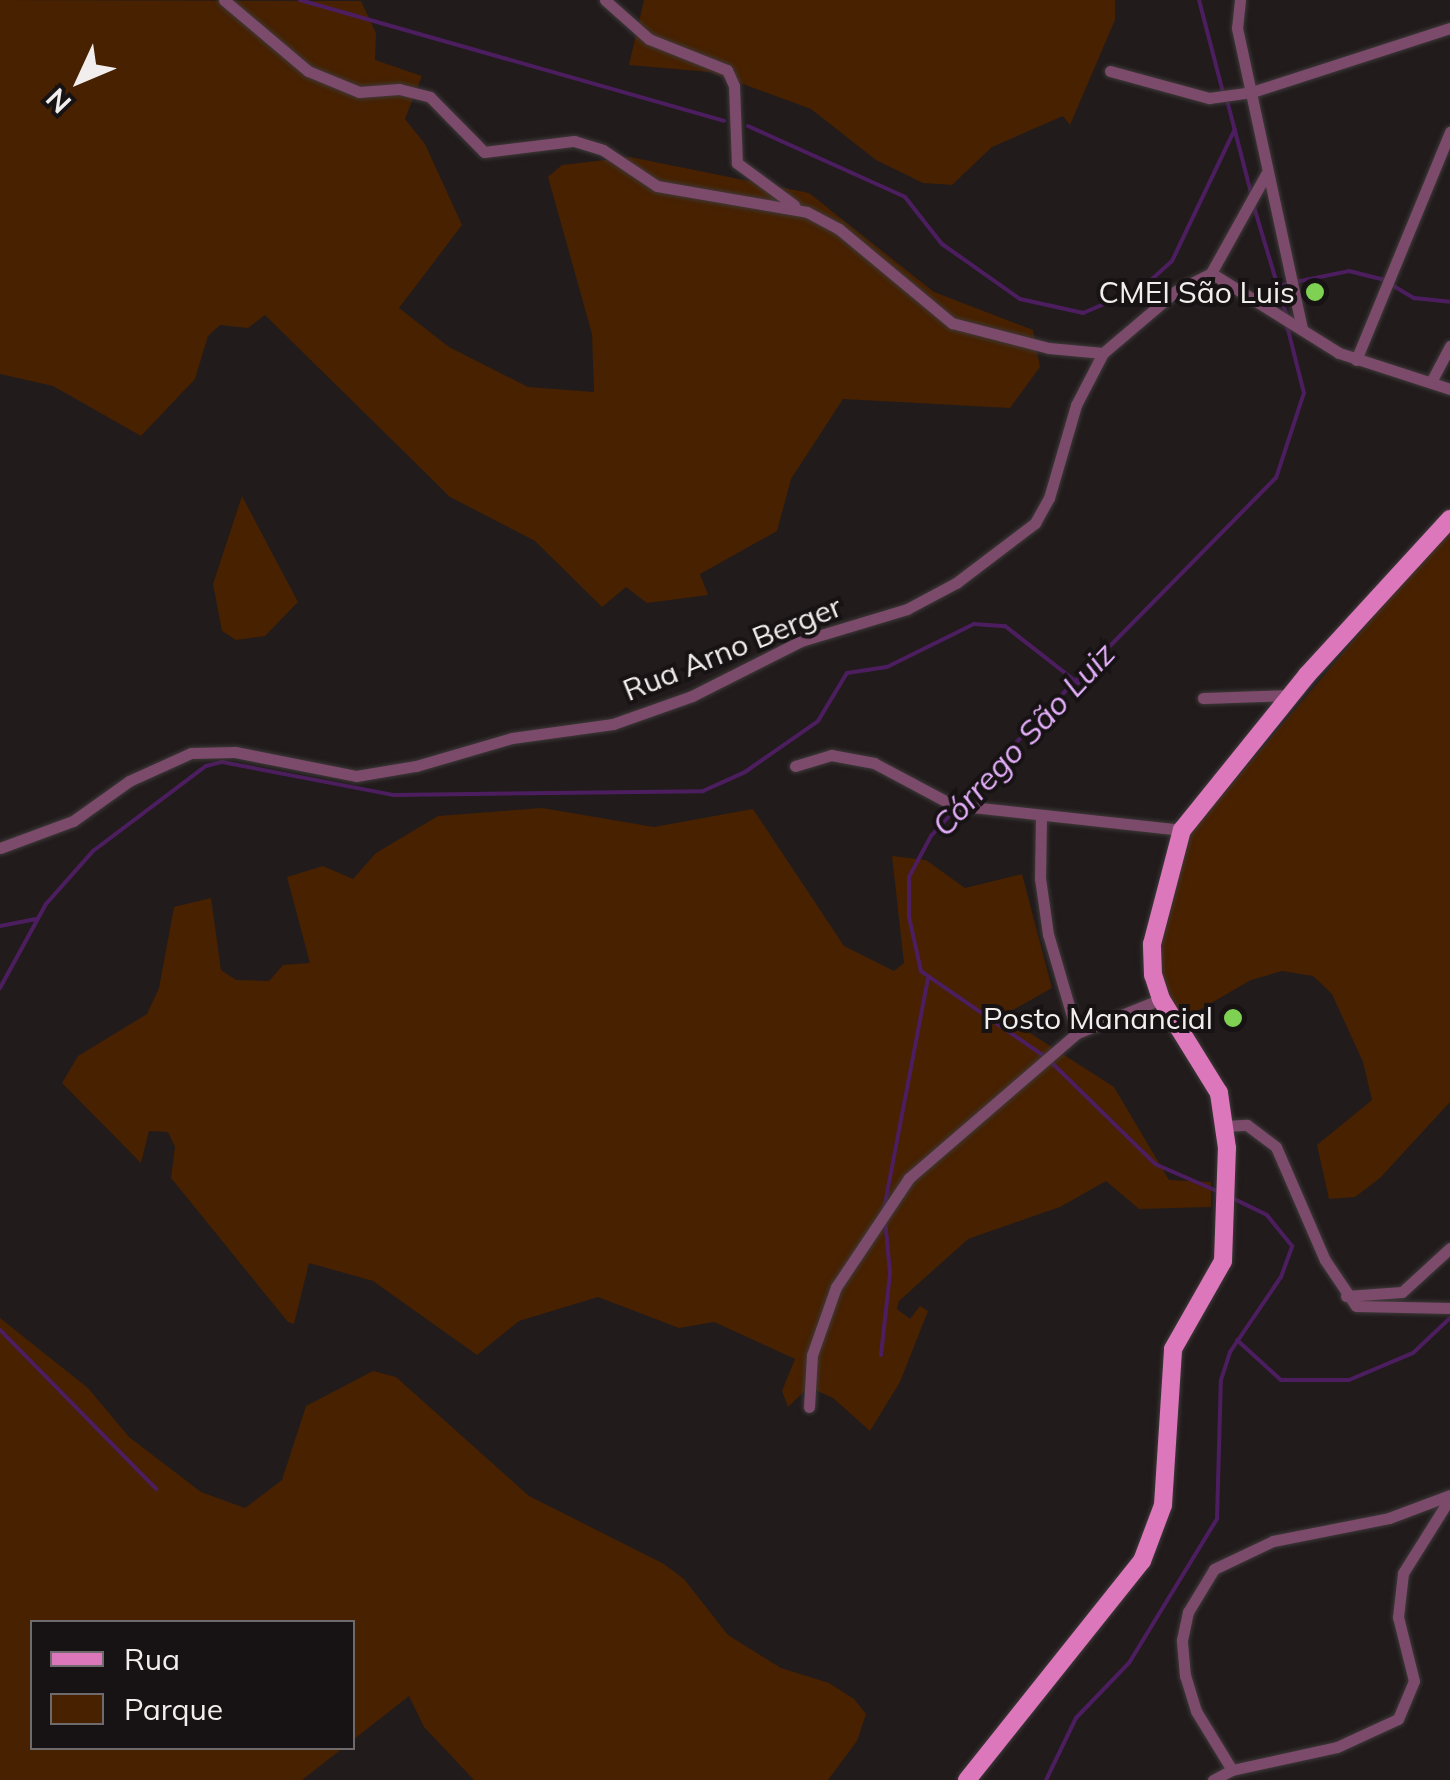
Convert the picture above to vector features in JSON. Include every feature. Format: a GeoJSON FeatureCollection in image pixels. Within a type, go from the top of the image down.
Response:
{"type":"FeatureCollection","features":[{"type":"Feature","properties":{"kind":"main road"},"geometry":{"type":"LineString","coordinates":[[967,1780],[1117,1596],[1152,1539],[1164,1494],[1173,1349],[1216,1280],[1227,1210],[1226,1126],[1204,1060],[1161,999],[1152,944],[1182,830],[1292,695],[1450,519]]}},
{"type":"Feature","properties":{"kind":"street"},"geometry":{"type":"LineString","coordinates":[[224,0],[308,71],[359,92],[399,88],[430,97],[484,152],[574,141],[602,150],[656,186],[798,210]]}},
{"type":"Feature","properties":{"kind":"street"},"geometry":{"type":"LineString","coordinates":[[605,0],[649,39],[727,70],[734,86],[736,163],[798,210],[839,229],[952,323],[1049,348],[1103,353]]}},
{"type":"Feature","properties":{"kind":"street"},"geometry":{"type":"LineString","coordinates":[[1240,0],[1237,28],[1246,93],[1302,329]]}},
{"type":"Feature","properties":{"kind":"street"},"geometry":{"type":"LineString","coordinates":[[1110,71],[1210,98],[1246,93],[1450,28]]}},
{"type":"Feature","properties":{"kind":"street"},"geometry":{"type":"LineString","coordinates":[[1356,360],[1450,132]]}},
{"type":"Feature","properties":{"kind":"street"},"geometry":{"type":"LineString","coordinates":[[1266,174],[1210,273],[1356,360],[1450,389]]}},
{"type":"Feature","properties":{"kind":"street","name":"Rua Arno Berger"},"geometry":{"type":"LineString","coordinates":[[0,848],[74,822],[129,782],[191,753],[246,753],[356,776],[512,738],[612,724],[692,696],[801,641],[907,609],[986,562],[1044,512],[1065,434],[1103,353],[1176,292],[1210,273]]}},
{"type":"Feature","properties":{"kind":"street"},"geometry":{"type":"LineString","coordinates":[[1431,382],[1450,346]]}},
{"type":"Feature","properties":{"kind":"street"},"geometry":{"type":"LineString","coordinates":[[1203,698],[1292,695]]}},
{"type":"Feature","properties":{"kind":"street"},"geometry":{"type":"LineString","coordinates":[[796,766],[821,754],[857,759],[953,805],[975,810],[1182,830]]}},
{"type":"Feature","properties":{"kind":"street"},"geometry":{"type":"LineString","coordinates":[[1041,816],[1040,878],[1048,934],[1077,1033]]}},
{"type":"Feature","properties":{"kind":"street"},"geometry":{"type":"LineString","coordinates":[[809,1408],[820,1326],[872,1226],[922,1166],[1077,1033],[1161,999]]}},
{"type":"Feature","properties":{"kind":"street"},"geometry":{"type":"LineString","coordinates":[[1226,1126],[1247,1125],[1276,1147],[1346,1296],[1368,1311],[1450,1308]]}},
{"type":"Feature","properties":{"kind":"street"},"geometry":{"type":"LineString","coordinates":[[1346,1296],[1402,1292],[1450,1248]]}},
{"type":"Feature","properties":{"kind":"street"},"geometry":{"type":"LineString","coordinates":[[1213,1780],[1232,1770],[1337,1747],[1398,1719],[1414,1681],[1398,1617],[1403,1573],[1450,1496]]}},
{"type":"Feature","properties":{"kind":"street"},"geometry":{"type":"LineString","coordinates":[[1232,1770],[1196,1711],[1185,1676],[1188,1612],[1214,1569],[1273,1541],[1389,1518],[1450,1496]]}},
{"type":"Feature","properties":{"kind":"green space"},"geometry":{"type":"Polygon","coordinates":[[[0,0],[361,1],[376,33],[375,60],[422,76],[405,119],[425,144],[462,225],[399,308],[449,347],[528,387],[594,392],[592,334],[548,177],[562,165],[630,157],[809,193],[934,292],[1033,330],[1040,367],[1010,408],[843,399],[791,479],[777,531],[700,574],[708,595],[647,603],[626,587],[602,607],[535,541],[450,497],[265,315],[248,328],[220,325],[208,336],[195,379],[141,436],[53,386],[0,374],[0,0]]]}},
{"type":"Feature","properties":{"kind":"green space"},"geometry":{"type":"Polygon","coordinates":[[[644,0],[1115,0],[1115,20],[1070,125],[1063,116],[992,147],[952,185],[923,183],[876,160],[811,109],[710,72],[629,65],[644,0]]]}},
{"type":"Feature","properties":{"kind":"green space"},"geometry":{"type":"Polygon","coordinates":[[[242,496],[298,602],[265,636],[236,640],[222,631],[213,584],[242,496]]]}},
{"type":"Feature","properties":{"kind":"green space"},"geometry":{"type":"Polygon","coordinates":[[[1450,527],[1450,1102],[1380,1178],[1355,1197],[1329,1199],[1317,1145],[1372,1100],[1363,1062],[1332,994],[1313,976],[1282,971],[1251,980],[1173,1025],[1154,955],[1192,831],[1450,527]]]}},
{"type":"Feature","properties":{"kind":"green space"},"geometry":{"type":"Polygon","coordinates":[[[542,808],[654,827],[753,809],[844,946],[894,971],[904,963],[892,856],[926,860],[965,888],[1022,874],[1052,988],[1011,1011],[1013,1022],[1114,1087],[1169,1180],[1211,1182],[1211,1207],[1139,1209],[1106,1181],[1060,1207],[968,1239],[899,1301],[897,1309],[910,1319],[920,1306],[928,1311],[900,1382],[870,1431],[833,1398],[809,1387],[788,1407],[782,1391],[795,1359],[714,1322],[679,1328],[598,1297],[519,1321],[477,1355],[373,1281],[309,1263],[294,1324],[288,1322],[171,1178],[175,1147],[168,1132],[149,1131],[141,1163],[62,1083],[78,1056],[147,1014],[159,988],[174,907],[211,898],[221,970],[236,980],[269,981],[283,965],[310,963],[287,877],[323,866],[353,879],[376,853],[438,816],[542,808]]]}},
{"type":"Feature","properties":{"kind":"green space"},"geometry":{"type":"Polygon","coordinates":[[[0,1318],[88,1388],[129,1437],[201,1492],[245,1508],[282,1480],[306,1406],[373,1371],[396,1377],[529,1496],[664,1564],[684,1579],[728,1635],[781,1668],[829,1683],[854,1699],[866,1714],[857,1741],[828,1780],[474,1780],[424,1727],[409,1696],[355,1738],[355,1620],[30,1620],[30,1750],[340,1750],[302,1780],[0,1780],[0,1318]]]}},
{"type":"Feature","properties":{"kind":"waterway"},"geometry":{"type":"LineString","coordinates":[[300,0],[724,121]]}},
{"type":"Feature","properties":{"kind":"waterway","name":"Córrego São Luiz"},"geometry":{"type":"LineString","coordinates":[[1199,0],[1223,92]]}},
{"type":"Feature","properties":{"kind":"waterway","name":"Córrego São Luiz"},"geometry":{"type":"LineString","coordinates":[[1227,100],[1251,193]]}},
{"type":"Feature","properties":{"kind":"waterway"},"geometry":{"type":"LineString","coordinates":[[748,126],[905,197],[942,244],[1020,299],[1083,313],[1142,288],[1172,261],[1235,129]]}},
{"type":"Feature","properties":{"kind":"waterway","name":"Córrego São Luiz"},"geometry":{"type":"LineString","coordinates":[[1254,207],[1287,317]]}},
{"type":"Feature","properties":{"kind":"waterway"},"geometry":{"type":"LineString","coordinates":[[1281,285],[1349,271],[1384,280]]}},
{"type":"Feature","properties":{"kind":"waterway"},"geometry":{"type":"LineString","coordinates":[[1392,285],[1414,298],[1450,302]]}},
{"type":"Feature","properties":{"kind":"waterway","name":"Córrego São Luiz"},"geometry":{"type":"LineString","coordinates":[[1044,1056],[921,971],[909,917],[909,877],[931,836],[1035,722],[1276,478],[1304,393],[1287,326]]}},
{"type":"Feature","properties":{"kind":"waterway"},"geometry":{"type":"LineString","coordinates":[[0,988],[46,904],[93,851],[206,766],[222,762],[393,795],[703,791],[745,772],[818,721],[847,673],[887,667],[974,624],[1005,626],[1078,683]]}},
{"type":"Feature","properties":{"kind":"waterway"},"geometry":{"type":"LineString","coordinates":[[0,926],[37,919]]}},
{"type":"Feature","properties":{"kind":"waterway"},"geometry":{"type":"LineString","coordinates":[[884,1209],[928,979]]}},
{"type":"Feature","properties":{"kind":"waterway","name":"Córrego São Luiz"},"geometry":{"type":"LineString","coordinates":[[1051,1062],[1155,1164],[1219,1192]]}},
{"type":"Feature","properties":{"kind":"waterway"},"geometry":{"type":"LineString","coordinates":[[1046,1780],[1076,1718],[1129,1663],[1217,1519],[1221,1380],[1230,1352],[1281,1277],[1292,1246],[1267,1215],[1232,1198]]}},
{"type":"Feature","properties":{"kind":"waterway"},"geometry":{"type":"LineString","coordinates":[[881,1355],[890,1273],[885,1219]]}},
{"type":"Feature","properties":{"kind":"waterway","name":"Córrego São Luiz"},"geometry":{"type":"LineString","coordinates":[[1237,1340],[1281,1380],[1349,1380],[1413,1353],[1450,1318]]}},
{"type":"Feature","properties":{"kind":"waterway"},"geometry":{"type":"LineString","coordinates":[[0,1330],[156,1489]]}},
{"type":"Feature","properties":{"kind":"place","name":"CMEI São Luis"},"geometry":{"type":"Point","coordinates":[1315,292]}},
{"type":"Feature","properties":{"kind":"place","name":"Posto Manancial"},"geometry":{"type":"Point","coordinates":[1233,1018]}}]}
